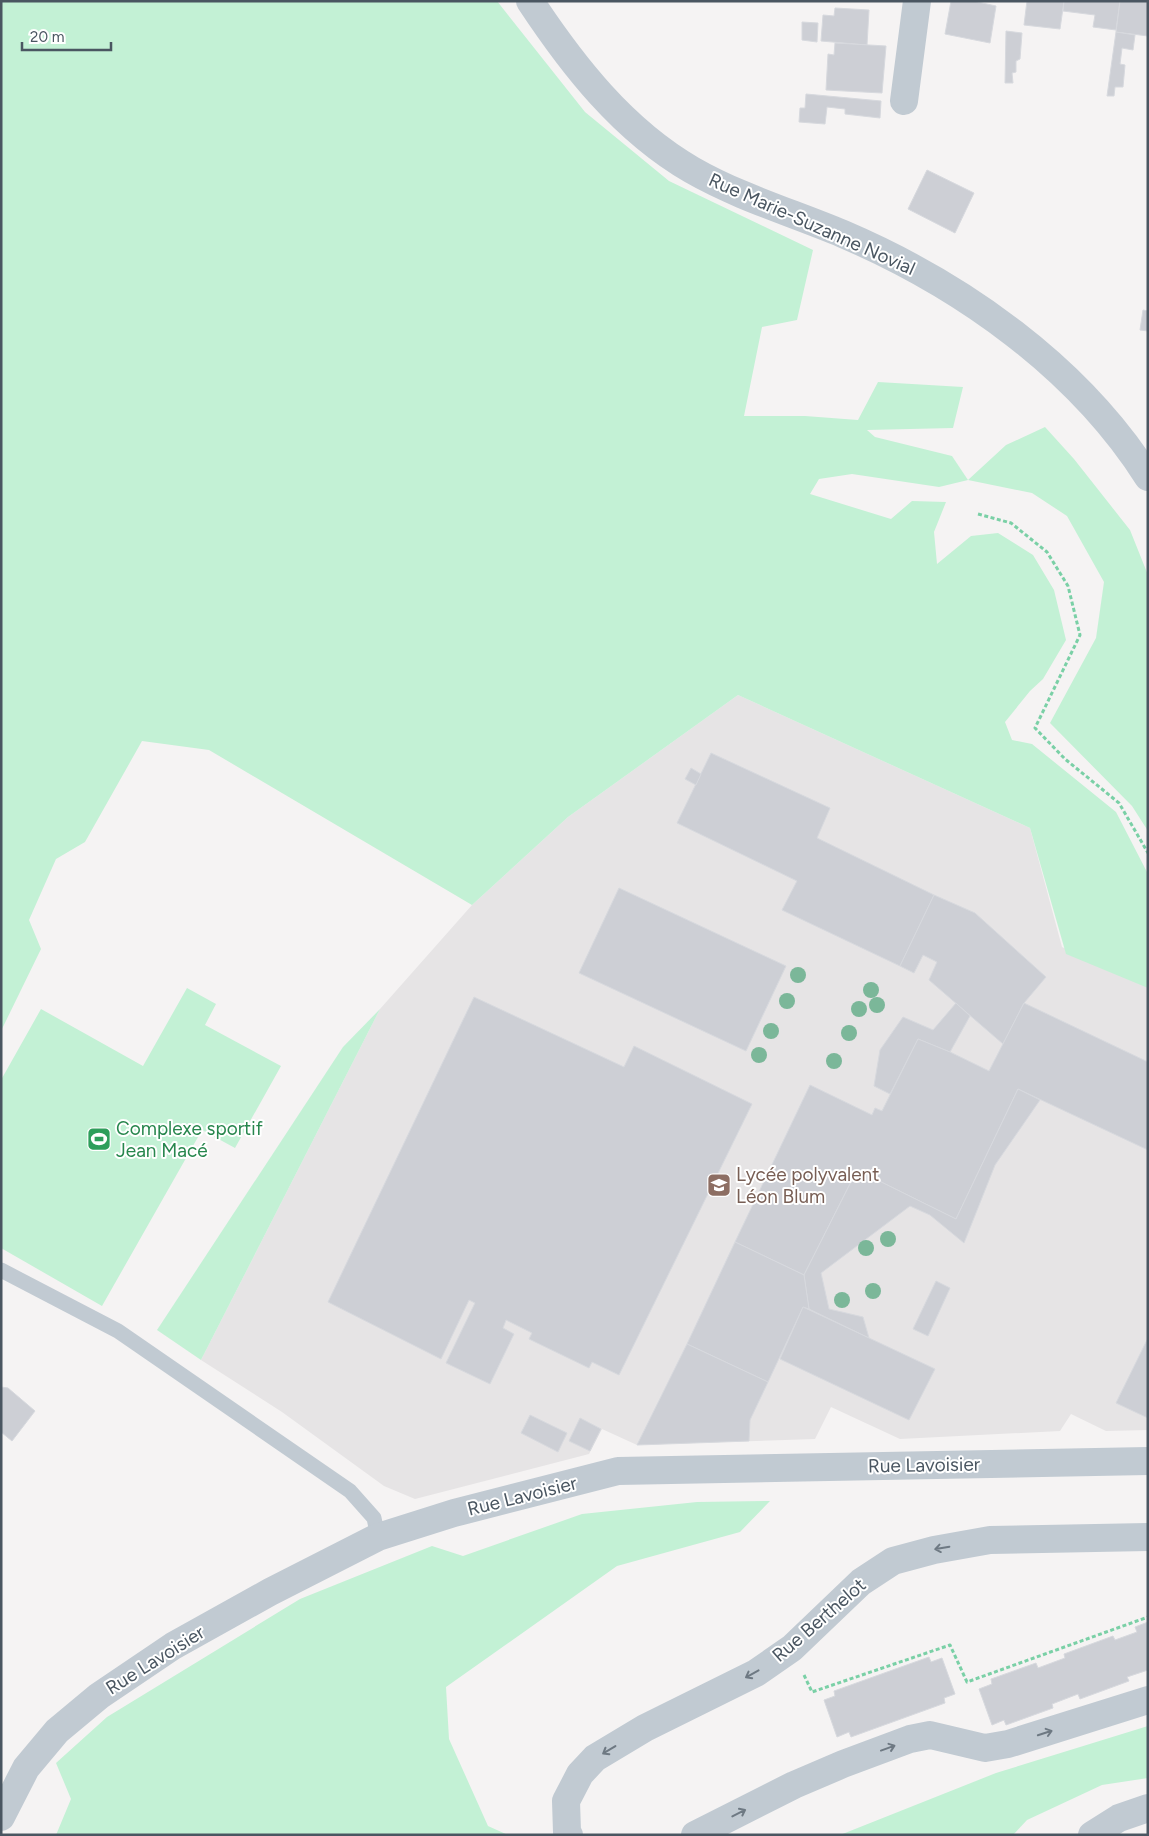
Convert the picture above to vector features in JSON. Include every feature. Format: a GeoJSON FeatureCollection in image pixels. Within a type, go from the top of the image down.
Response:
{"type":"FeatureCollection","features":[{"type":"Feature","properties":{"kind":"street","name":"Rue Marie-Suzanne Novial"},"geometry":{"type":"LineString","coordinates":[[530,1],[558,43],[595,88],[624,119],[656,145],[692,169],[727,187],[845,235],[903,263],[956,293],[1009,328],[1057,369],[1104,420],[1137,460],[1148,477]]}},
{"type":"Feature","properties":{"kind":"street"},"geometry":{"type":"LineString","coordinates":[[904,101],[917,1]]}},
{"type":"Feature","properties":{"kind":"street","name":"Rue Lavoisier"},"geometry":{"type":"LineString","coordinates":[[1,1817],[26,1768],[57,1731],[99,1696],[173,1646],[270,1592],[378,1536],[618,1471],[1148,1461]]}},
{"type":"Feature","properties":{"kind":"street","name":"Rue Berthelot"},"geometry":{"type":"LineString","coordinates":[[569,1835],[567,1832],[566,1801],[580,1774],[595,1758],[645,1728],[756,1673],[792,1648],[861,1582],[893,1561],[934,1550],[990,1540],[1148,1537]]}},
{"type":"Feature","properties":{"kind":"street"},"geometry":{"type":"LineString","coordinates":[[696,1835],[802,1781],[910,1739],[930,1735],[985,1748],[1008,1744],[1148,1700]]}},
{"type":"Feature","properties":{"kind":"street"},"geometry":{"type":"LineString","coordinates":[[1092,1835],[1119,1818],[1148,1808]]}},
{"type":"Feature","properties":{"kind":"lane"},"geometry":{"type":"LineString","coordinates":[[1,1270],[118,1332],[350,1491],[374,1518],[378,1536]]}},
{"type":"Feature","properties":{"kind":"path"},"geometry":{"type":"LineString","coordinates":[[978,514],[1011,523],[1047,552],[1068,586],[1080,635],[1035,728],[1065,759],[1119,803],[1148,853]]}},
{"type":"Feature","properties":{"kind":"path"},"geometry":{"type":"LineString","coordinates":[[792,1648],[812,1692],[950,1645],[967,1682],[1148,1617]]}},
{"type":"Feature","properties":{"kind":"shaded area","name":"Lycée polyvalent Léon Blum"},"geometry":{"type":"Polygon","coordinates":[[[738,695],[1030,828],[1062,947],[1148,986],[1148,1430],[1106,1431],[1071,1414],[1060,1431],[900,1439],[831,1407],[815,1439],[637,1445],[602,1429],[589,1454],[415,1499],[384,1486],[282,1412],[201,1360],[380,1009],[472,905],[568,817],[738,695]]]}},
{"type":"Feature","properties":{"kind":"green space"},"geometry":{"type":"Polygon","coordinates":[[[1,1],[497,1],[585,112],[669,181],[813,250],[797,320],[762,327],[744,416],[805,416],[858,420],[878,382],[963,387],[953,428],[867,430],[875,437],[952,456],[968,480],[939,487],[852,474],[819,479],[810,494],[891,519],[912,501],[946,502],[934,532],[937,564],[971,536],[998,533],[1033,555],[1054,590],[1066,640],[1043,679],[1030,691],[1005,722],[1012,740],[1032,744],[1116,812],[1148,874],[1148,988],[1066,954],[1030,828],[738,695],[568,817],[472,905],[209,750],[142,741],[85,842],[56,859],[29,920],[41,949],[1,1031],[1,1]]]}},
{"type":"Feature","properties":{"kind":"green space"},"geometry":{"type":"Polygon","coordinates":[[[1045,427],[1074,459],[1130,530],[1148,575],[1148,831],[1132,806],[1050,723],[1096,638],[1104,582],[1067,516],[1032,493],[968,480],[1006,445],[1045,427]]]}},
{"type":"Feature","properties":{"kind":"green space","name":"Complexe sportif Jean Macé"},"geometry":{"type":"Polygon","coordinates":[[[187,988],[216,1004],[205,1025],[281,1066],[235,1148],[202,1130],[102,1306],[1,1248],[1,1080],[41,1009],[143,1066],[187,988]]]}},
{"type":"Feature","properties":{"kind":"green space"},"geometry":{"type":"Polygon","coordinates":[[[380,1009],[201,1360],[157,1330],[343,1047],[380,1009]]]}},
{"type":"Feature","properties":{"kind":"green space"},"geometry":{"type":"Polygon","coordinates":[[[770,1501],[740,1532],[617,1566],[446,1687],[449,1739],[488,1826],[508,1835],[56,1835],[71,1799],[56,1763],[107,1717],[300,1599],[432,1546],[463,1556],[582,1514],[697,1502],[770,1501]]]}},
{"type":"Feature","properties":{"kind":"green space"},"geometry":{"type":"Polygon","coordinates":[[[1148,1726],[1148,1778],[1102,1785],[1027,1820],[1013,1835],[840,1835],[996,1773],[1148,1726]]]}},
{"type":"Feature","properties":{"kind":"building"},"geometry":{"type":"Polygon","coordinates":[[[951,1],[973,1],[996,6],[990,43],[945,34],[951,1]]]}},
{"type":"Feature","properties":{"kind":"building"},"geometry":{"type":"Polygon","coordinates":[[[1027,1],[1064,1],[1060,29],[1024,25],[1027,1]]]}},
{"type":"Feature","properties":{"kind":"building"},"geometry":{"type":"Polygon","coordinates":[[[1064,1],[1120,1],[1116,30],[1093,27],[1095,15],[1063,11],[1064,1]]]}},
{"type":"Feature","properties":{"kind":"building"},"geometry":{"type":"Polygon","coordinates":[[[1120,1],[1148,1],[1148,36],[1116,32],[1120,1]]]}},
{"type":"Feature","properties":{"kind":"building"},"geometry":{"type":"Polygon","coordinates":[[[835,8],[869,10],[867,45],[821,41],[823,15],[834,16],[835,8]]]}},
{"type":"Feature","properties":{"kind":"building"},"geometry":{"type":"Polygon","coordinates":[[[802,22],[818,23],[817,42],[802,40],[802,22]]]}},
{"type":"Feature","properties":{"kind":"building"},"geometry":{"type":"Polygon","coordinates":[[[1006,31],[1022,33],[1020,59],[1016,61],[1016,72],[1012,73],[1013,83],[1005,83],[1006,31]]]}},
{"type":"Feature","properties":{"kind":"building"},"geometry":{"type":"Polygon","coordinates":[[[1116,32],[1135,35],[1133,50],[1122,48],[1120,64],[1125,65],[1123,87],[1115,87],[1114,96],[1107,96],[1116,32]]]}},
{"type":"Feature","properties":{"kind":"building"},"geometry":{"type":"Polygon","coordinates":[[[835,43],[886,46],[882,93],[826,90],[828,54],[834,55],[835,43]]]}},
{"type":"Feature","properties":{"kind":"building"},"geometry":{"type":"Polygon","coordinates":[[[806,94],[881,101],[880,118],[845,114],[845,109],[827,107],[825,124],[799,122],[800,108],[805,108],[806,94]]]}},
{"type":"Feature","properties":{"kind":"building"},"geometry":{"type":"Polygon","coordinates":[[[927,170],[974,193],[955,233],[908,209],[927,170]]]}},
{"type":"Feature","properties":{"kind":"building"},"geometry":{"type":"Polygon","coordinates":[[[1143,310],[1148,311],[1148,331],[1140,330],[1143,310]]]}},
{"type":"Feature","properties":{"kind":"building"},"geometry":{"type":"Polygon","coordinates":[[[711,753],[830,808],[817,838],[934,895],[900,966],[782,910],[797,881],[677,823],[711,753]]]}},
{"type":"Feature","properties":{"kind":"building"},"geometry":{"type":"Polygon","coordinates":[[[691,768],[701,774],[696,785],[685,779],[691,768]]]}},
{"type":"Feature","properties":{"kind":"building"},"geometry":{"type":"Polygon","coordinates":[[[619,888],[786,966],[746,1051],[579,973],[619,888]]]}},
{"type":"Feature","properties":{"kind":"building"},"geometry":{"type":"Polygon","coordinates":[[[934,895],[975,913],[1046,977],[1024,1003],[1003,1044],[929,980],[937,962],[923,955],[914,973],[900,966],[934,895]]]}},
{"type":"Feature","properties":{"kind":"building"},"geometry":{"type":"Polygon","coordinates":[[[474,997],[624,1067],[634,1046],[752,1104],[619,1375],[592,1362],[589,1368],[529,1339],[532,1333],[506,1320],[503,1328],[514,1334],[490,1384],[446,1363],[475,1303],[469,1300],[441,1359],[328,1302],[474,997]]]}},
{"type":"Feature","properties":{"kind":"building"},"geometry":{"type":"Polygon","coordinates":[[[956,1003],[970,1016],[950,1052],[918,1039],[890,1094],[874,1086],[880,1050],[903,1017],[933,1030],[956,1003]]]}},
{"type":"Feature","properties":{"kind":"building"},"geometry":{"type":"Polygon","coordinates":[[[1024,1003],[1148,1062],[1148,1150],[1018,1089],[956,1219],[857,1170],[804,1275],[735,1242],[810,1085],[872,1115],[875,1108],[882,1111],[918,1039],[989,1071],[1024,1003]]]}},
{"type":"Feature","properties":{"kind":"building"},"geometry":{"type":"Polygon","coordinates":[[[1018,1089],[1040,1100],[995,1165],[964,1243],[930,1215],[910,1206],[821,1273],[829,1309],[863,1317],[869,1338],[809,1309],[804,1275],[857,1170],[956,1219],[1018,1089]]]}},
{"type":"Feature","properties":{"kind":"building"},"geometry":{"type":"Polygon","coordinates":[[[735,1242],[804,1275],[809,1309],[803,1307],[768,1382],[687,1344],[735,1242]]]}},
{"type":"Feature","properties":{"kind":"building"},"geometry":{"type":"Polygon","coordinates":[[[936,1281],[950,1288],[928,1336],[913,1329],[936,1281]]]}},
{"type":"Feature","properties":{"kind":"building"},"geometry":{"type":"Polygon","coordinates":[[[803,1307],[935,1369],[909,1420],[780,1359],[803,1307]]]}},
{"type":"Feature","properties":{"kind":"building"},"geometry":{"type":"Polygon","coordinates":[[[1148,1338],[1148,1418],[1116,1403],[1148,1338]]]}},
{"type":"Feature","properties":{"kind":"building"},"geometry":{"type":"Polygon","coordinates":[[[687,1344],[768,1382],[750,1420],[749,1441],[637,1445],[687,1344]]]}},
{"type":"Feature","properties":{"kind":"building"},"geometry":{"type":"Polygon","coordinates":[[[1,1387],[8,1388],[35,1411],[12,1441],[1,1432],[1,1387]]]}},
{"type":"Feature","properties":{"kind":"building"},"geometry":{"type":"Polygon","coordinates":[[[530,1415],[567,1433],[558,1452],[521,1433],[530,1415]]]}},
{"type":"Feature","properties":{"kind":"building"},"geometry":{"type":"Polygon","coordinates":[[[580,1418],[601,1429],[590,1451],[569,1441],[580,1418]]]}},
{"type":"Feature","properties":{"kind":"building"},"geometry":{"type":"Polygon","coordinates":[[[1148,1622],[1148,1670],[1127,1677],[1129,1681],[1080,1699],[1078,1694],[1052,1704],[1053,1708],[1006,1725],[1004,1720],[992,1725],[979,1689],[992,1684],[991,1679],[1036,1663],[1038,1668],[1065,1658],[1064,1654],[1113,1636],[1115,1640],[1137,1632],[1135,1627],[1148,1622]]]}},
{"type":"Feature","properties":{"kind":"building"},"geometry":{"type":"Polygon","coordinates":[[[929,1657],[931,1662],[942,1658],[955,1694],[944,1698],[945,1703],[851,1737],[849,1732],[837,1737],[824,1700],[835,1696],[834,1691],[929,1657]]]}},
{"type":"Feature","properties":{"kind":"place","name":"Complexe sportif Jean Macé"},"geometry":{"type":"Point","coordinates":[99,1139]}},
{"type":"Feature","properties":{"kind":"place","name":"Lycée polyvalent Léon Blum"},"geometry":{"type":"Point","coordinates":[719,1185]}}]}
